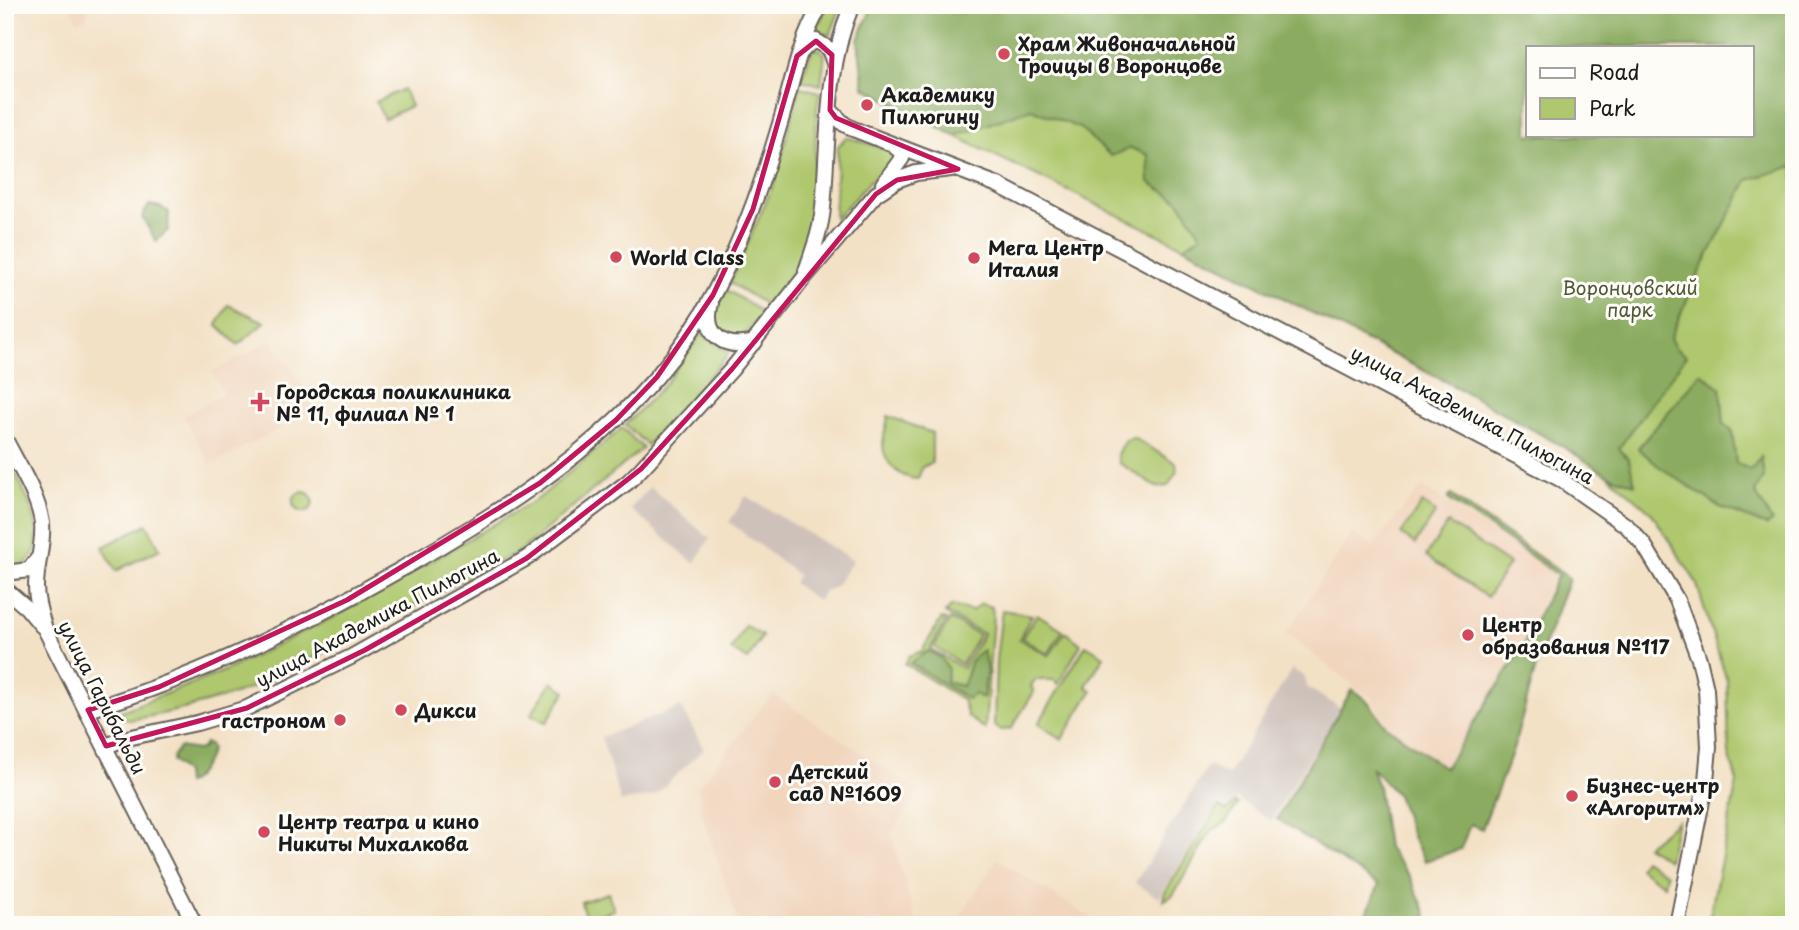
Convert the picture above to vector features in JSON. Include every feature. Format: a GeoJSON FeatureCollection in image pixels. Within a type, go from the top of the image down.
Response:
{"type":"FeatureCollection","features":[{"type":"Feature","properties":{"kind":"street","name":"улица Академика Пилюгина"},"geometry":{"type":"LineString","coordinates":[[88,710],[159,687],[231,656],[347,600],[432,551],[540,483],[608,428],[647,388],[696,324],[713,295],[754,209],[780,125],[797,55],[821,5]]}},
{"type":"Feature","properties":{"kind":"street","name":"улица Академика Пилюгина"},"geometry":{"type":"LineString","coordinates":[[804,278],[818,236],[823,210],[824,155],[834,67],[852,5]]}},
{"type":"Feature","properties":{"kind":"street"},"geometry":{"type":"LineString","coordinates":[[797,55],[816,41],[829,49],[834,67]]}},
{"type":"Feature","properties":{"kind":"street","name":"улица Академика Пилюгина"},"geometry":{"type":"LineString","coordinates":[[830,110],[853,129],[998,185],[1522,458],[1580,492],[1627,526],[1644,545],[1677,600],[1699,659],[1706,689],[1709,747],[1706,781],[1677,925]]}},
{"type":"Feature","properties":{"kind":"street"},"geometry":{"type":"LineString","coordinates":[[876,194],[902,158],[901,152],[887,140]]}},
{"type":"Feature","properties":{"kind":"street","name":"улица Академика Пилюгина"},"geometry":{"type":"LineString","coordinates":[[106,746],[127,738],[197,723],[247,708],[365,650],[527,558],[628,482],[755,342],[804,278],[876,194],[897,180],[916,173],[958,169]]}},
{"type":"Feature","properties":{"kind":"street"},"geometry":{"type":"LineString","coordinates":[[713,295],[709,322],[716,336],[736,345],[755,342]]}},
{"type":"Feature","properties":{"kind":"street","name":"улица Гарибальди"},"geometry":{"type":"LineString","coordinates":[[5,439],[36,501],[42,527],[36,600],[45,629],[195,925]]}},
{"type":"Feature","properties":{"kind":"street"},"geometry":{"type":"LineString","coordinates":[[5,573],[29,570],[40,556]]}},
{"type":"Feature","properties":{"kind":"street"},"geometry":{"type":"LineString","coordinates":[[37,576],[7,593],[45,629]]}},
{"type":"Feature","properties":{"kind":"highlighted area"},"geometry":{"type":"Polygon","coordinates":[[[816,41],[832,55],[830,110],[836,118],[958,169],[897,180],[876,194],[732,369],[641,469],[527,558],[365,650],[247,708],[106,746],[88,710],[159,687],[347,600],[540,483],[616,420],[657,377],[713,295],[753,209],[797,56],[816,41]]]}},
{"type":"Feature","properties":{"kind":"shaded area"},"geometry":{"type":"Polygon","coordinates":[[[69,5],[90,5],[86,18],[77,21],[69,5]]]}},
{"type":"Feature","properties":{"kind":"shaded area","name":"Городская поликлиника № 11, филиал № 1"},"geometry":{"type":"Polygon","coordinates":[[[272,340],[285,364],[289,362],[315,410],[210,465],[184,416],[224,394],[212,372],[272,340]]]}},
{"type":"Feature","properties":{"kind":"shaded area"},"geometry":{"type":"Polygon","coordinates":[[[1422,486],[1555,574],[1516,654],[1444,767],[1387,724],[1372,699],[1286,634],[1352,533],[1373,546],[1422,486]]]}},
{"type":"Feature","properties":{"kind":"shaded area"},"geometry":{"type":"Polygon","coordinates":[[[650,487],[710,539],[694,563],[630,509],[650,487]]]}},
{"type":"Feature","properties":{"kind":"shaded area"},"geometry":{"type":"Polygon","coordinates":[[[746,496],[853,560],[835,587],[824,591],[818,601],[793,583],[798,575],[729,522],[746,496]]]}},
{"type":"Feature","properties":{"kind":"shaded area"},"geometry":{"type":"Polygon","coordinates":[[[1292,669],[1305,677],[1307,687],[1340,708],[1271,821],[1236,798],[1227,808],[1219,802],[1159,898],[1135,883],[1208,766],[1228,775],[1292,669]]]}},
{"type":"Feature","properties":{"kind":"shaded area"},"geometry":{"type":"Polygon","coordinates":[[[773,694],[919,791],[891,834],[917,925],[739,925],[702,815],[698,786],[773,694]]]}},
{"type":"Feature","properties":{"kind":"shaded area"},"geometry":{"type":"Polygon","coordinates":[[[681,707],[704,749],[654,796],[621,802],[601,737],[681,707]]]}},
{"type":"Feature","properties":{"kind":"shaded area"},"geometry":{"type":"Polygon","coordinates":[[[997,859],[1102,925],[955,925],[997,859]]]}},
{"type":"Feature","properties":{"kind":"green space"},"geometry":{"type":"Polygon","coordinates":[[[828,5],[842,5],[830,35],[815,31],[828,5]]]}},
{"type":"Feature","properties":{"kind":"green space","name":"Воронцовский парк"},"geometry":{"type":"Polygon","coordinates":[[[873,5],[1794,5],[1794,166],[1748,180],[1700,271],[1670,338],[1675,348],[1686,356],[1619,448],[1629,460],[1635,484],[1608,475],[1456,387],[1184,247],[1201,235],[1179,201],[1149,182],[1148,155],[1131,148],[1111,156],[1080,128],[1031,109],[955,136],[864,87],[858,40],[873,5]]]}},
{"type":"Feature","properties":{"kind":"green space","name":"Воронцовский парк"},"geometry":{"type":"Polygon","coordinates":[[[884,5],[1794,5],[1794,925],[1708,925],[1737,782],[1729,753],[1727,681],[1696,582],[1651,512],[1608,475],[1456,387],[1184,247],[963,140],[864,87],[858,40],[884,5]]]}},
{"type":"Feature","properties":{"kind":"green space"},"geometry":{"type":"Polygon","coordinates":[[[812,49],[819,49],[825,54],[821,85],[801,80],[812,49]]]}},
{"type":"Feature","properties":{"kind":"green space"},"geometry":{"type":"Polygon","coordinates":[[[800,87],[820,92],[811,239],[800,264],[768,306],[730,283],[774,183],[800,87]]]}},
{"type":"Feature","properties":{"kind":"green space"},"geometry":{"type":"Polygon","coordinates":[[[403,89],[411,106],[384,119],[376,102],[403,89]]]}},
{"type":"Feature","properties":{"kind":"green space"},"geometry":{"type":"Polygon","coordinates":[[[846,137],[890,150],[897,157],[891,167],[872,179],[836,218],[838,146],[846,137]]]}},
{"type":"Feature","properties":{"kind":"green space"},"geometry":{"type":"Polygon","coordinates":[[[149,205],[169,212],[168,230],[156,241],[142,217],[149,205]]]}},
{"type":"Feature","properties":{"kind":"green space"},"geometry":{"type":"Polygon","coordinates":[[[727,290],[763,313],[741,338],[722,335],[716,321],[717,308],[727,290]]]}},
{"type":"Feature","properties":{"kind":"green space"},"geometry":{"type":"Polygon","coordinates":[[[228,305],[265,322],[238,345],[217,325],[228,305]]]}},
{"type":"Feature","properties":{"kind":"green space"},"geometry":{"type":"Polygon","coordinates":[[[703,335],[729,353],[728,355],[647,445],[625,425],[664,385],[699,336],[703,335]]]}},
{"type":"Feature","properties":{"kind":"green space"},"geometry":{"type":"Polygon","coordinates":[[[1701,373],[1721,388],[1724,424],[1732,430],[1736,463],[1751,470],[1761,456],[1764,476],[1755,492],[1772,521],[1767,526],[1720,507],[1657,465],[1638,448],[1701,373]]]}},
{"type":"Feature","properties":{"kind":"green space"},"geometry":{"type":"Polygon","coordinates":[[[888,416],[932,433],[932,463],[922,467],[918,479],[900,474],[890,465],[884,453],[888,416]]]}},
{"type":"Feature","properties":{"kind":"green space"},"geometry":{"type":"Polygon","coordinates":[[[622,428],[643,448],[520,551],[269,681],[183,709],[129,720],[122,717],[121,711],[222,672],[336,616],[539,498],[622,428]]]}},
{"type":"Feature","properties":{"kind":"green space"},"geometry":{"type":"Polygon","coordinates":[[[1134,438],[1176,463],[1177,471],[1168,486],[1156,487],[1119,463],[1117,455],[1121,446],[1125,441],[1134,438]]]}},
{"type":"Feature","properties":{"kind":"green space"},"geometry":{"type":"Polygon","coordinates":[[[5,454],[25,493],[36,524],[37,539],[34,552],[26,563],[5,569],[5,454]]]}},
{"type":"Feature","properties":{"kind":"green space"},"geometry":{"type":"Polygon","coordinates":[[[303,492],[310,495],[313,502],[310,509],[303,512],[296,509],[293,502],[296,495],[303,492]]]}},
{"type":"Feature","properties":{"kind":"green space"},"geometry":{"type":"Polygon","coordinates":[[[1451,495],[1569,578],[1536,667],[1513,750],[1482,829],[1470,824],[1461,849],[1425,861],[1413,839],[1397,795],[1371,767],[1378,787],[1387,847],[1409,875],[1427,915],[1424,925],[1363,925],[1379,885],[1277,819],[1352,689],[1369,703],[1385,725],[1445,768],[1521,650],[1558,575],[1448,499],[1451,495]]]}},
{"type":"Feature","properties":{"kind":"green space"},"geometry":{"type":"Polygon","coordinates":[[[1422,503],[1436,512],[1415,544],[1401,534],[1422,503]]]}},
{"type":"Feature","properties":{"kind":"green space"},"geometry":{"type":"Polygon","coordinates":[[[1448,523],[1509,564],[1487,597],[1426,556],[1448,523]]]}},
{"type":"Feature","properties":{"kind":"green space"},"geometry":{"type":"Polygon","coordinates":[[[147,524],[160,549],[116,571],[103,547],[147,524]]]}},
{"type":"Feature","properties":{"kind":"green space"},"geometry":{"type":"Polygon","coordinates":[[[981,604],[992,607],[993,616],[985,729],[968,717],[963,700],[905,664],[909,656],[922,651],[941,619],[946,620],[930,649],[963,668],[983,634],[945,613],[952,606],[972,611],[981,604]]]}},
{"type":"Feature","properties":{"kind":"green space"},"geometry":{"type":"Polygon","coordinates":[[[1002,610],[1032,615],[1019,639],[1049,656],[1065,632],[1081,644],[1058,684],[1054,680],[1035,680],[1031,686],[1034,692],[1011,729],[1000,730],[994,725],[996,660],[1002,610]]]}},
{"type":"Feature","properties":{"kind":"green space"},"geometry":{"type":"Polygon","coordinates":[[[1037,614],[1063,630],[1048,654],[1022,638],[1037,614]]]}},
{"type":"Feature","properties":{"kind":"green space"},"geometry":{"type":"Polygon","coordinates":[[[950,619],[979,635],[962,664],[934,647],[950,619]]]}},
{"type":"Feature","properties":{"kind":"green space"},"geometry":{"type":"Polygon","coordinates":[[[745,625],[762,636],[748,660],[731,650],[745,625]]]}},
{"type":"Feature","properties":{"kind":"green space"},"geometry":{"type":"Polygon","coordinates":[[[1086,645],[1104,656],[1086,686],[1092,691],[1062,739],[1038,724],[1086,645]]]}},
{"type":"Feature","properties":{"kind":"green space"},"geometry":{"type":"Polygon","coordinates":[[[983,650],[987,671],[983,698],[974,694],[968,699],[910,663],[928,651],[941,658],[948,669],[946,682],[962,686],[971,662],[983,650]]]}},
{"type":"Feature","properties":{"kind":"green space"},"geometry":{"type":"Polygon","coordinates":[[[552,682],[566,691],[546,723],[531,714],[552,682]]]}},
{"type":"Feature","properties":{"kind":"green space"},"geometry":{"type":"Polygon","coordinates":[[[205,743],[211,750],[207,760],[198,774],[186,784],[185,773],[172,761],[173,755],[180,747],[197,750],[203,748],[205,743]]]}},
{"type":"Feature","properties":{"kind":"green space"},"geometry":{"type":"Polygon","coordinates":[[[1235,802],[1238,804],[1225,823],[1211,831],[1173,895],[1163,901],[1164,894],[1219,806],[1227,811],[1235,802]]]}},
{"type":"Feature","properties":{"kind":"green space"},"geometry":{"type":"Polygon","coordinates":[[[1677,821],[1668,860],[1646,846],[1677,821]]]}},
{"type":"Feature","properties":{"kind":"green space"},"geometry":{"type":"Polygon","coordinates":[[[1644,860],[1666,874],[1664,885],[1639,868],[1644,860]]]}},
{"type":"Feature","properties":{"kind":"green space"},"geometry":{"type":"Polygon","coordinates":[[[608,893],[614,910],[586,919],[581,902],[608,893]]]}},
{"type":"Feature","properties":{"kind":"place","name":"Храм Живоначальной Троицы в Воронцове"},"geometry":{"type":"Point","coordinates":[1004,54]}},
{"type":"Feature","properties":{"kind":"place","name":"Академику Пилюгину"},"geometry":{"type":"Point","coordinates":[867,105]}},
{"type":"Feature","properties":{"kind":"place","name":"World Class"},"geometry":{"type":"Point","coordinates":[616,257]}},
{"type":"Feature","properties":{"kind":"place","name":"Мега Центр Италия"},"geometry":{"type":"Point","coordinates":[974,258]}},
{"type":"Feature","properties":{"kind":"place","name":"Городская поликлиника № 11, филиал № 1"},"geometry":{"type":"Point","coordinates":[260,402]}},
{"type":"Feature","properties":{"kind":"place","name":"Центр образования №117"},"geometry":{"type":"Point","coordinates":[1468,635]}},
{"type":"Feature","properties":{"kind":"place","name":"Дикси"},"geometry":{"type":"Point","coordinates":[401,710]}},
{"type":"Feature","properties":{"kind":"place","name":"гастроном"},"geometry":{"type":"Point","coordinates":[340,720]}},
{"type":"Feature","properties":{"kind":"place","name":"Детский сад №1609"},"geometry":{"type":"Point","coordinates":[775,782]}},
{"type":"Feature","properties":{"kind":"place","name":"Бизнес-центр «Алгоритм»"},"geometry":{"type":"Point","coordinates":[1572,796]}},
{"type":"Feature","properties":{"kind":"place","name":"Центр театра и кино Никиты Михалкова"},"geometry":{"type":"Point","coordinates":[264,832]}}]}
